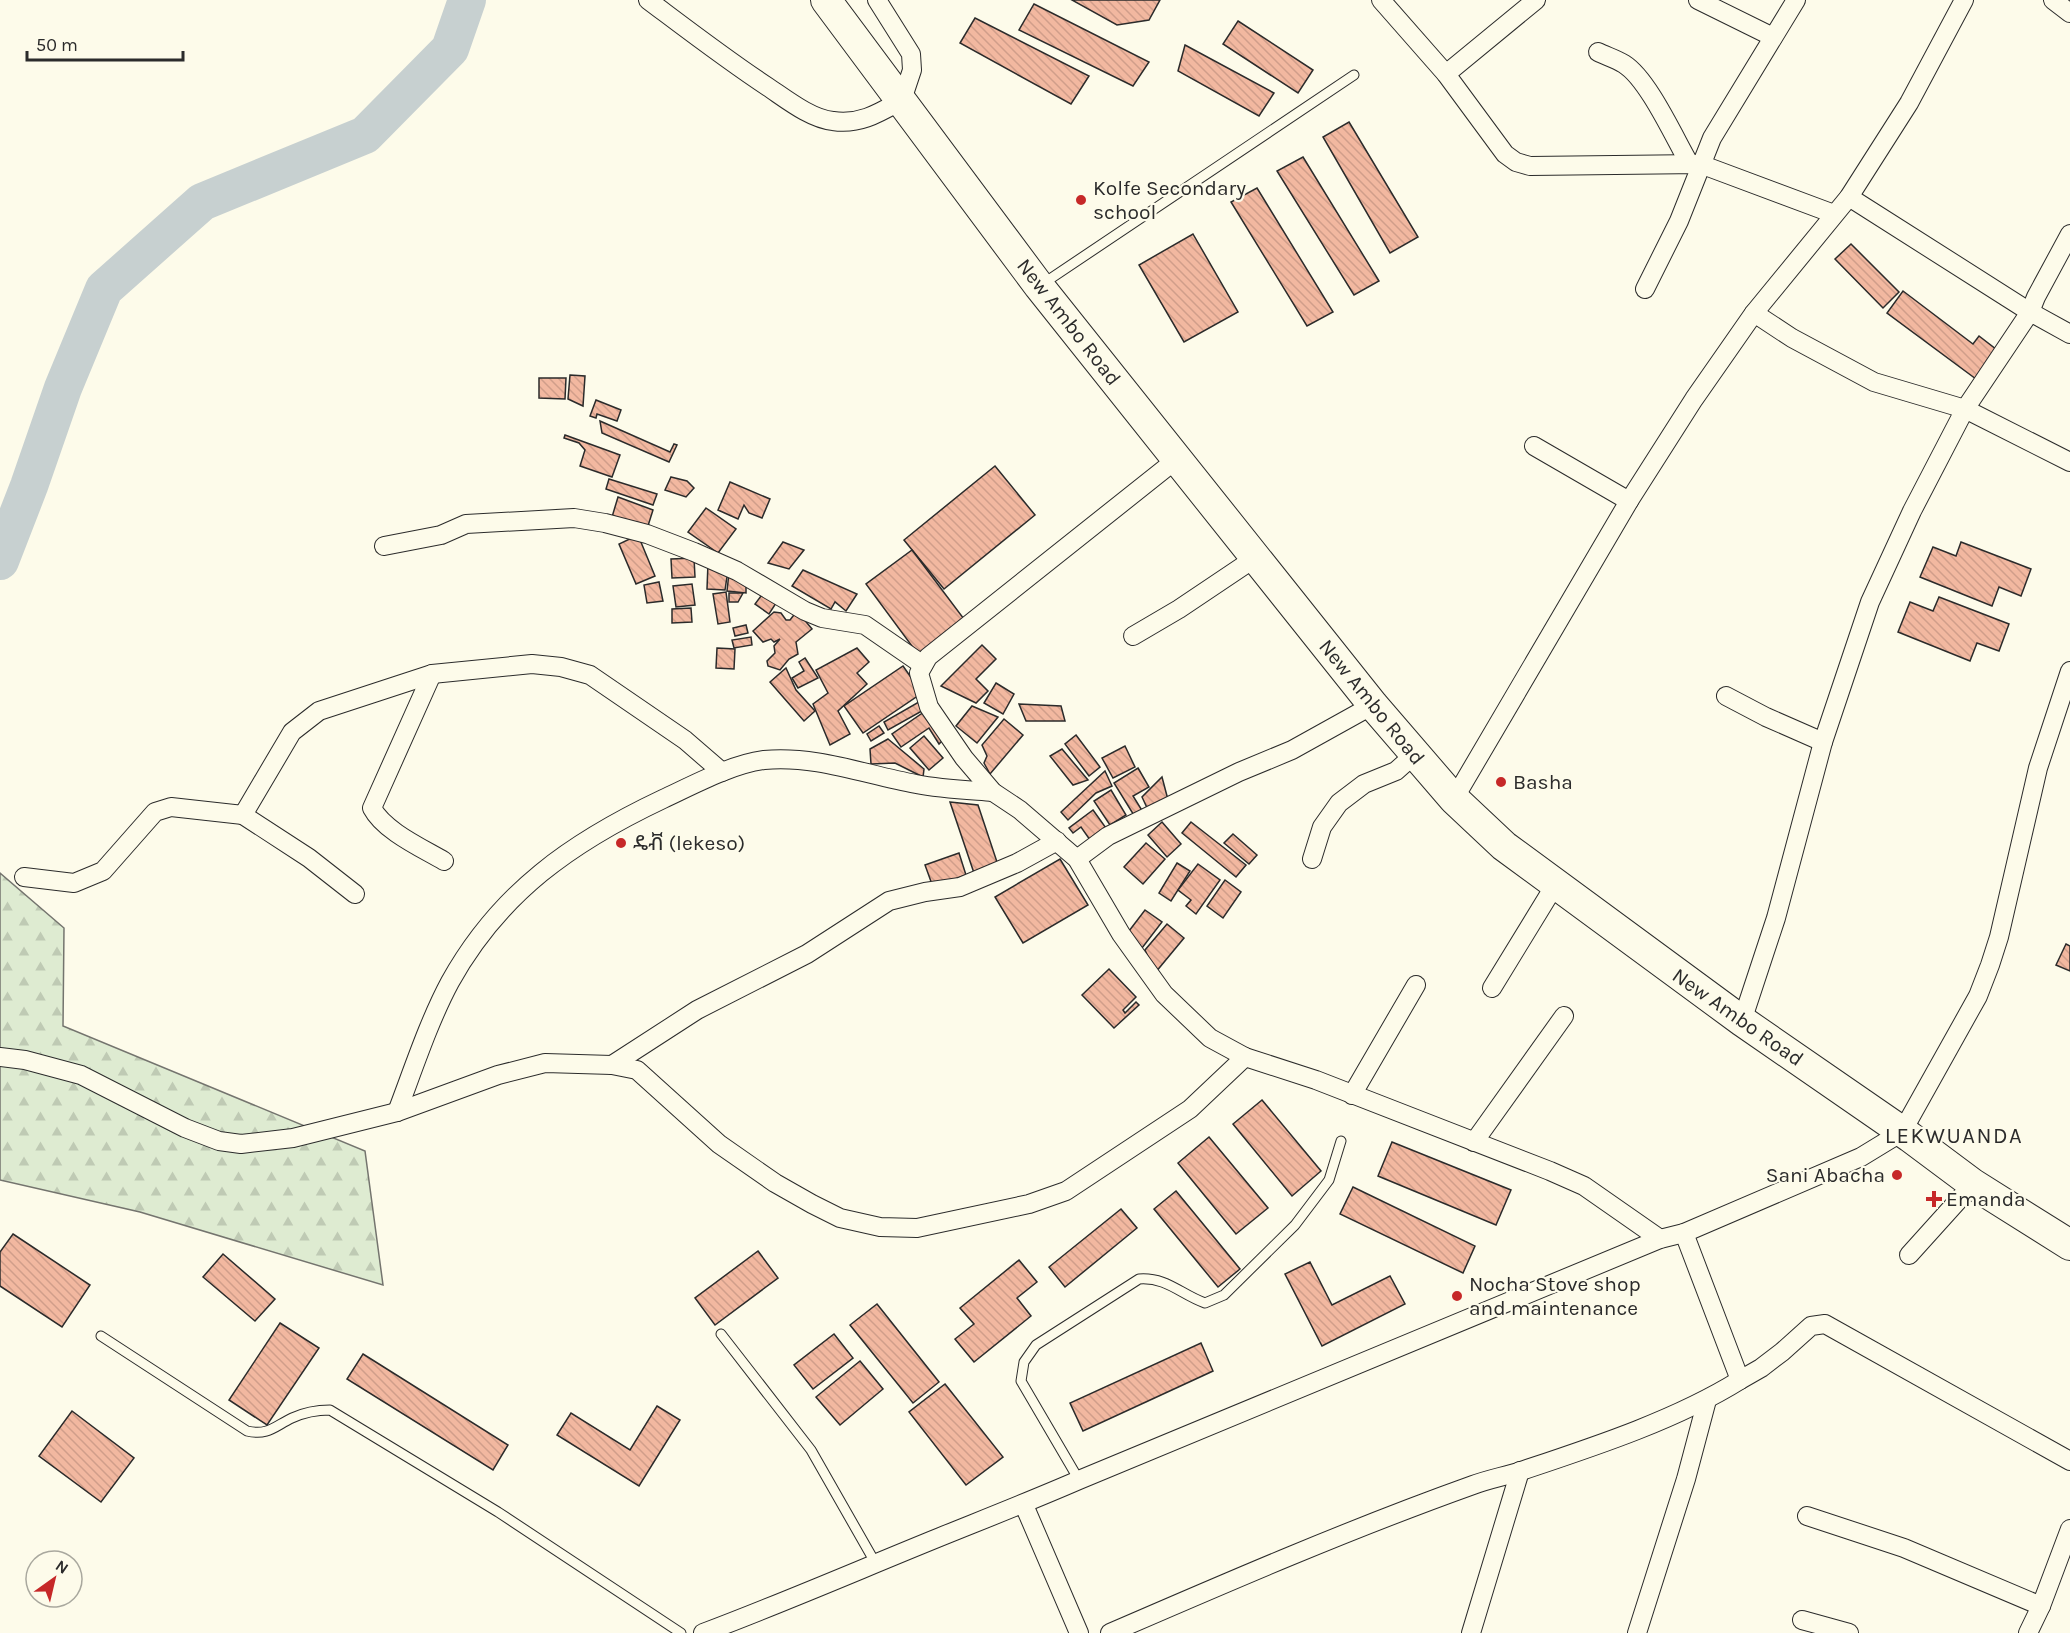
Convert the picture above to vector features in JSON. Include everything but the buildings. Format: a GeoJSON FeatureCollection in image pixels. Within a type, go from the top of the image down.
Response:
{"type":"FeatureCollection","features":[{"type":"Feature","properties":{"kind":"main road","name":"New Ambo Road"},"geometry":{"type":"LineString","coordinates":[[826,0],[1039,286],[1373,705],[1454,799],[1503,846],[1742,1021],[1973,1184],[2070,1245]]}},
{"type":"Feature","properties":{"kind":"street"},"geometry":{"type":"LineString","coordinates":[[648,0],[738,67],[797,107],[831,121],[854,122],[871,118],[902,100],[912,70],[911,54],[877,0]]}},
{"type":"Feature","properties":{"kind":"street"},"geometry":{"type":"LineString","coordinates":[[1446,74],[1536,0]]}},
{"type":"Feature","properties":{"kind":"street"},"geometry":{"type":"LineString","coordinates":[[1698,0],[1773,37]]}},
{"type":"Feature","properties":{"kind":"street"},"geometry":{"type":"LineString","coordinates":[[1645,289],[1679,221],[1695,164],[1796,0]]}},
{"type":"Feature","properties":{"kind":"street"},"geometry":{"type":"LineString","coordinates":[[1454,799],[1629,501],[1694,399],[1754,313],[1849,197],[1909,103],[1964,0]]}},
{"type":"Feature","properties":{"kind":"street"},"geometry":{"type":"LineString","coordinates":[[2052,0],[2070,13]]}},
{"type":"Feature","properties":{"kind":"street"},"geometry":{"type":"LineString","coordinates":[[1388,2],[1446,74],[1505,154],[1516,162],[1542,166],[1695,164],[1834,214]]}},
{"type":"Feature","properties":{"kind":"street"},"geometry":{"type":"LineString","coordinates":[[1598,52],[1624,64],[1634,73],[1646,87],[1695,164]]}},
{"type":"Feature","properties":{"kind":"street"},"geometry":{"type":"LineString","coordinates":[[1849,197],[2030,312],[2070,334]]}},
{"type":"Feature","properties":{"kind":"street"},"geometry":{"type":"LineString","coordinates":[[1742,1021],[1776,918],[1823,742],[1870,602],[1912,511],[1965,410],[2030,312],[2070,234]]}},
{"type":"Feature","properties":{"kind":"street"},"geometry":{"type":"LineString","coordinates":[[1754,313],[1792,338],[1874,382],[1965,410],[2070,462]]}},
{"type":"Feature","properties":{"kind":"street"},"geometry":{"type":"LineString","coordinates":[[1534,446],[1629,501]]}},
{"type":"Feature","properties":{"kind":"street"},"geometry":{"type":"LineString","coordinates":[[1177,459],[947,641],[923,665],[920,673],[929,706],[964,758],[993,792],[1020,810],[1077,859],[1121,934],[1164,994],[1210,1038],[1245,1056],[1352,1095],[1584,1186],[1660,1239]]}},
{"type":"Feature","properties":{"kind":"street"},"geometry":{"type":"LineString","coordinates":[[384,546],[441,535],[466,524],[574,518],[605,523],[647,534],[694,552],[737,571],[805,611],[822,618],[865,625],[923,665]]}},
{"type":"Feature","properties":{"kind":"street"},"geometry":{"type":"LineString","coordinates":[[1133,636],[1179,609],[1255,558]]}},
{"type":"Feature","properties":{"kind":"street"},"geometry":{"type":"LineString","coordinates":[[243,815],[292,732],[319,711],[432,674],[532,664],[561,667],[590,675],[685,741],[722,772]]}},
{"type":"Feature","properties":{"kind":"street"},"geometry":{"type":"LineString","coordinates":[[704,1633],[1024,1505],[1079,1480],[1660,1239],[1684,1233],[1861,1157],[1902,1132],[1978,996],[1990,965],[1999,937],[2038,768],[2070,671]]}},
{"type":"Feature","properties":{"kind":"street"},"geometry":{"type":"LineString","coordinates":[[432,674],[372,808],[377,816],[399,834],[444,861]]}},
{"type":"Feature","properties":{"kind":"street"},"geometry":{"type":"LineString","coordinates":[[1726,696],[1766,717],[1823,742]]}},
{"type":"Feature","properties":{"kind":"street"},"geometry":{"type":"LineString","coordinates":[[1077,859],[1108,836],[1239,772],[1292,750],[1373,705]]}},
{"type":"Feature","properties":{"kind":"street"},"geometry":{"type":"LineString","coordinates":[[1311,859],[1322,827],[1339,804],[1364,784],[1396,771],[1414,755]]}},
{"type":"Feature","properties":{"kind":"street"},"geometry":{"type":"LineString","coordinates":[[398,1112],[423,1045],[450,983],[470,950],[525,884],[560,857],[621,819],[722,772],[764,760],[817,761],[919,785],[993,792]]}},
{"type":"Feature","properties":{"kind":"street"},"geometry":{"type":"LineString","coordinates":[[24,877],[74,883],[103,871],[155,812],[171,807],[243,815],[309,858],[355,894]]}},
{"type":"Feature","properties":{"kind":"street"},"geometry":{"type":"LineString","coordinates":[[612,1065],[697,1010],[807,954],[889,901],[925,892],[960,887],[1017,863],[1057,841]]}},
{"type":"Feature","properties":{"kind":"street"},"geometry":{"type":"LineString","coordinates":[[1492,988],[1556,885]]}},
{"type":"Feature","properties":{"kind":"street"},"geometry":{"type":"LineString","coordinates":[[1352,1095],[1416,985]]}},
{"type":"Feature","properties":{"kind":"street"},"geometry":{"type":"LineString","coordinates":[[1474,1142],[1563,1016]]}},
{"type":"Feature","properties":{"kind":"street"},"geometry":{"type":"LineString","coordinates":[[0,1057],[25,1060],[81,1075],[184,1128],[219,1142],[241,1144],[293,1138],[398,1112],[498,1075],[545,1063],[612,1065],[636,1070],[719,1144],[776,1183],[812,1204],[840,1218],[880,1227],[917,1228],[1029,1204],[1066,1191],[1190,1109],[1245,1056]]}},
{"type":"Feature","properties":{"kind":"street"},"geometry":{"type":"LineString","coordinates":[[1909,1255],[1973,1184]]}},
{"type":"Feature","properties":{"kind":"street"},"geometry":{"type":"LineString","coordinates":[[1684,1233],[1740,1380]]}},
{"type":"Feature","properties":{"kind":"street"},"geometry":{"type":"LineString","coordinates":[[1110,1633],[1297,1553],[1476,1484],[1520,1471],[1626,1433],[1707,1400],[1761,1368],[1811,1326],[1825,1324],[2070,1461]]}},
{"type":"Feature","properties":{"kind":"street"},"geometry":{"type":"LineString","coordinates":[[1637,1633],[1686,1479],[1707,1400]]}},
{"type":"Feature","properties":{"kind":"street"},"geometry":{"type":"LineString","coordinates":[[1471,1633],[1520,1471]]}},
{"type":"Feature","properties":{"kind":"street"},"geometry":{"type":"LineString","coordinates":[[1024,1505],[1079,1633]]}},
{"type":"Feature","properties":{"kind":"street"},"geometry":{"type":"LineString","coordinates":[[1807,1516],[1904,1548],[2041,1606]]}},
{"type":"Feature","properties":{"kind":"street"},"geometry":{"type":"LineString","coordinates":[[2028,1633],[2041,1606],[2070,1529]]}},
{"type":"Feature","properties":{"kind":"street"},"geometry":{"type":"LineString","coordinates":[[1802,1620],[1849,1633]]}},
{"type":"Feature","properties":{"kind":"lane"},"geometry":{"type":"LineString","coordinates":[[1039,286],[1354,75]]}},
{"type":"Feature","properties":{"kind":"lane"},"geometry":{"type":"LineString","coordinates":[[1079,1480],[1021,1381],[1024,1362],[1036,1345],[1139,1279],[1152,1278],[1164,1281],[1191,1298],[1205,1303],[1224,1295],[1295,1225],[1329,1180],[1341,1141]]}},
{"type":"Feature","properties":{"kind":"lane"},"geometry":{"type":"LineString","coordinates":[[721,1334],[811,1450],[876,1564]]}},
{"type":"Feature","properties":{"kind":"lane"},"geometry":{"type":"LineString","coordinates":[[101,1336],[247,1431],[264,1433],[312,1410],[330,1410],[498,1512],[681,1633]]}},
{"type":"Feature","properties":{"kind":"green space"},"geometry":{"type":"Polygon","coordinates":[[[0,873],[64,928],[63,1026],[365,1151],[383,1285],[140,1212],[0,1180],[0,873]]]}},
{"type":"Feature","properties":{"kind":"waterway"},"geometry":{"type":"LineString","coordinates":[[0,561],[63,388],[104,289],[202,202],[365,135],[450,49],[467,0]]}},
{"type":"Feature","properties":{"kind":"place","name":"Kolfe Secondary school"},"geometry":{"type":"Point","coordinates":[1081,200]}},
{"type":"Feature","properties":{"kind":"place","name":"Basha"},"geometry":{"type":"Point","coordinates":[1501,782]}},
{"type":"Feature","properties":{"kind":"place","name":"ዴቭ (lekeso)"},"geometry":{"type":"Point","coordinates":[621,843]}},
{"type":"Feature","properties":{"kind":"place","name":"Sani Abacha"},"geometry":{"type":"Point","coordinates":[1897,1175]}},
{"type":"Feature","properties":{"kind":"place","name":"Emanda"},"geometry":{"type":"Point","coordinates":[1934,1199]}},
{"type":"Feature","properties":{"kind":"place","name":"Nocha Stove shop and maintenance"},"geometry":{"type":"Point","coordinates":[1457,1296]}},
{"type":"Feature","properties":{"kind":"district","name":"LEKWUANDA"},"geometry":{"type":"Point","coordinates":[1954,1135]}}]}
